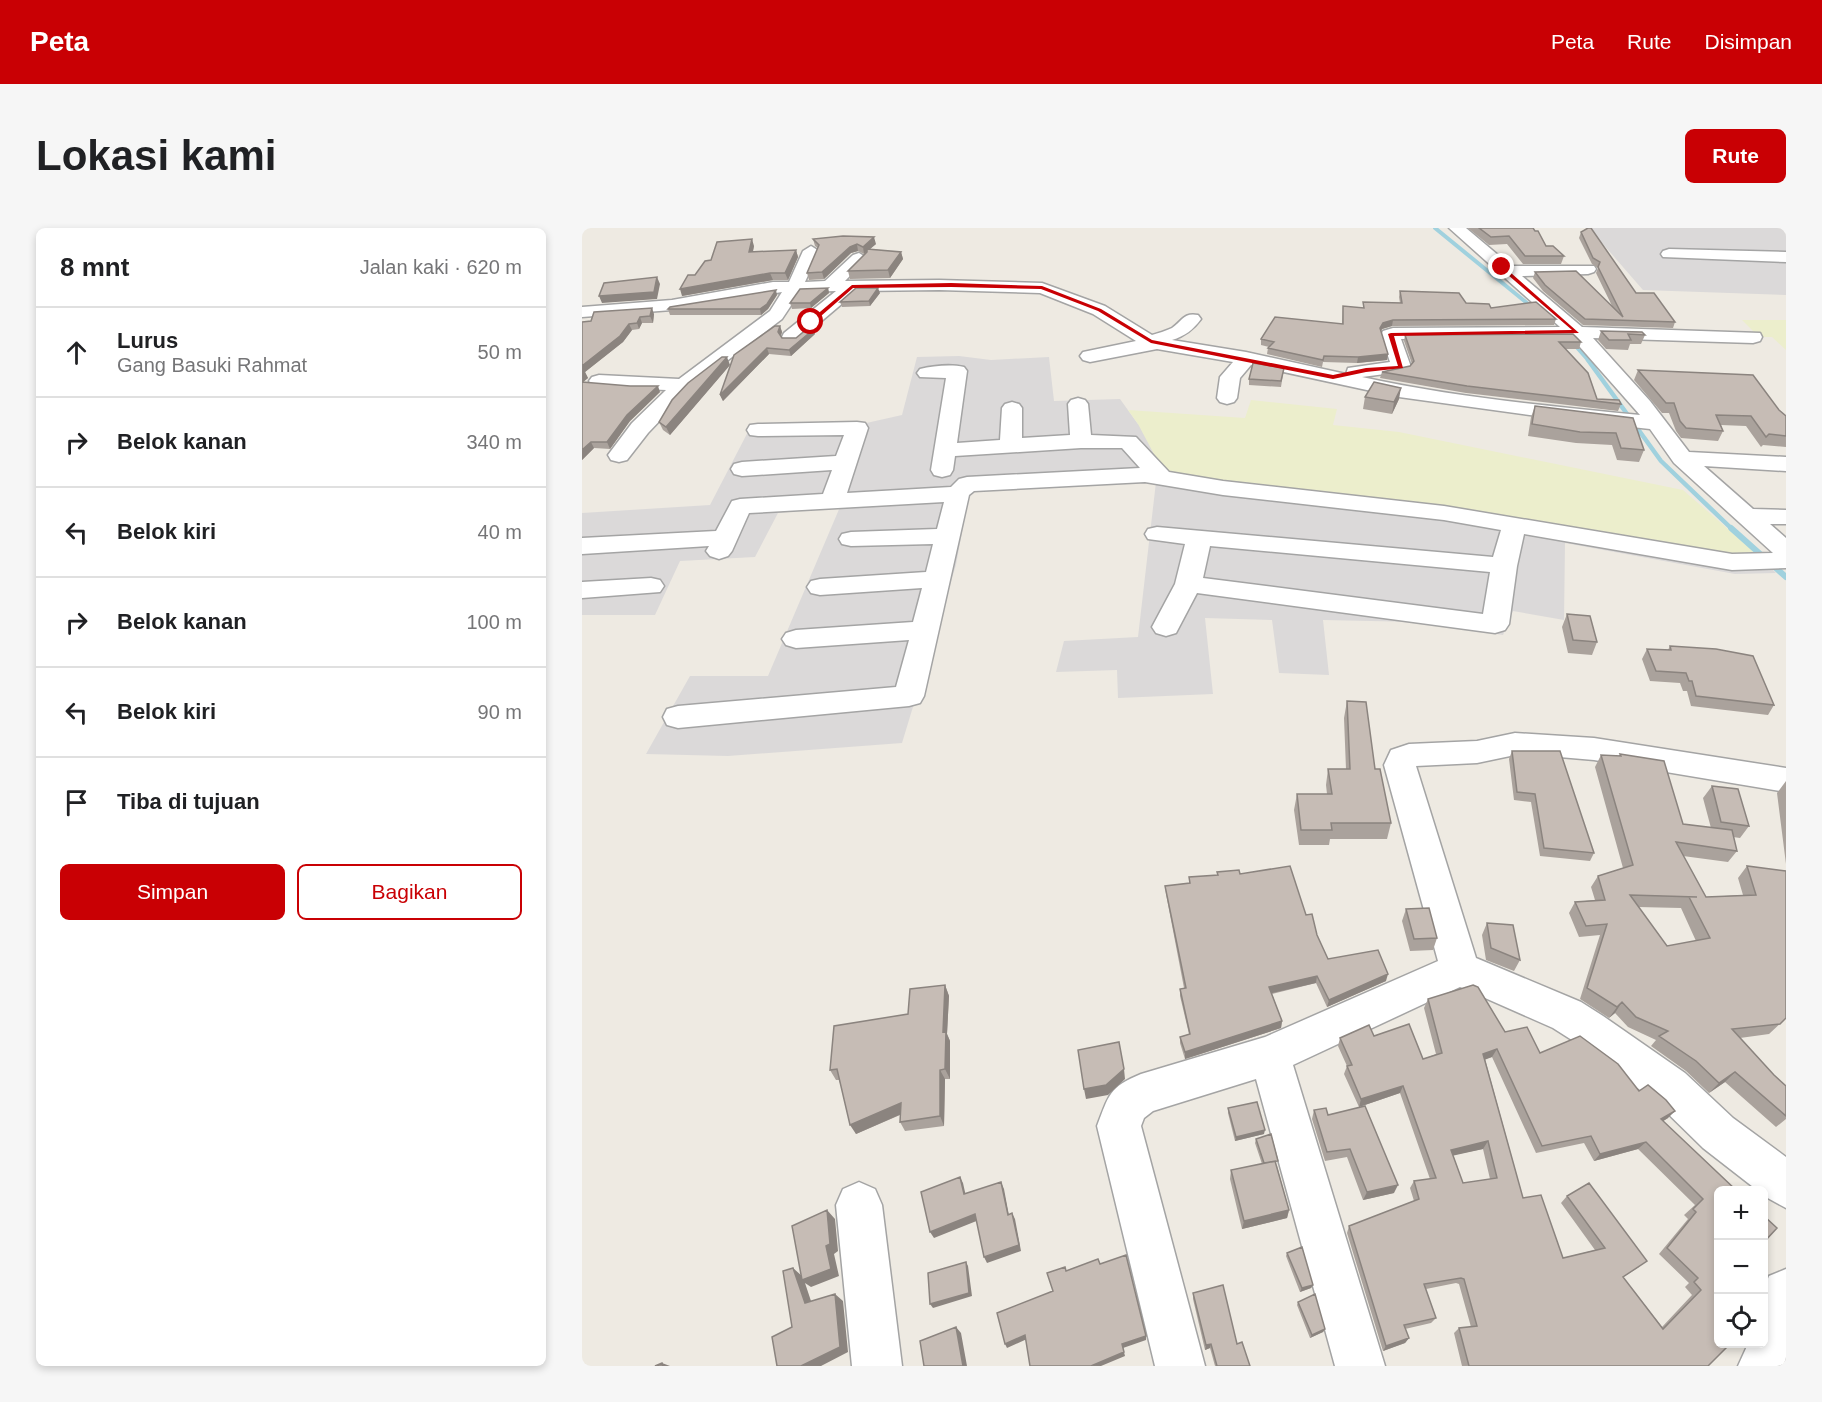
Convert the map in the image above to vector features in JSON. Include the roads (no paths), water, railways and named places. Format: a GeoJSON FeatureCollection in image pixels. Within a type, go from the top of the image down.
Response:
{"type":"FeatureCollection","features":[{"type":"Feature","properties":{"kind":"street"},"geometry":{"type":"LineString","coordinates":[[1772,239],[1786,256]]}},
{"type":"Feature","properties":{"kind":"street"},"geometry":{"type":"LineString","coordinates":[[1454,241],[1484,252],[1509,268],[1641,421]]}},
{"type":"Feature","properties":{"kind":"street"},"geometry":{"type":"LineString","coordinates":[[619,455],[644,424],[683,385],[776,315],[795,286],[811,251]]}},
{"type":"Feature","properties":{"kind":"street"},"geometry":{"type":"LineString","coordinates":[[1509,268],[1549,263],[1558,259],[1557,254]]}},
{"type":"Feature","properties":{"kind":"street"},"geometry":{"type":"LineString","coordinates":[[1669,254],[1786,256]]}},
{"type":"Feature","properties":{"kind":"street"},"geometry":{"type":"LineString","coordinates":[[830,286],[859,258]]}},
{"type":"Feature","properties":{"kind":"street"},"geometry":{"type":"LineString","coordinates":[[1509,268],[1588,269]]}},
{"type":"Feature","properties":{"kind":"street"},"geometry":{"type":"LineString","coordinates":[[582,312],[672,305],[759,288],[795,286],[951,285],[1045,288],[1100,310],[1154,342],[1246,358],[1432,396],[1641,421]]}},
{"type":"Feature","properties":{"kind":"street"},"geometry":{"type":"LineString","coordinates":[[791,338],[852,287]]}},
{"type":"Feature","properties":{"kind":"street"},"geometry":{"type":"LineString","coordinates":[[1519,306],[1550,326],[1565,332],[1599,383]]}},
{"type":"Feature","properties":{"kind":"street"},"geometry":{"type":"LineString","coordinates":[[1090,356],[1154,342],[1178,332],[1192,319]]}},
{"type":"Feature","properties":{"kind":"street"},"geometry":{"type":"LineString","coordinates":[[1333,377],[1366,370],[1401,367],[1391,334],[1565,332],[1753,337]]}},
{"type":"Feature","properties":{"kind":"street"},"geometry":{"type":"LineString","coordinates":[[1227,398],[1230,377],[1246,358]]}},
{"type":"Feature","properties":{"kind":"street"},"geometry":{"type":"LineString","coordinates":[[678,717],[909,696],[947,536],[946,450],[957,371],[927,373]]}},
{"type":"Feature","properties":{"kind":"street"},"geometry":{"type":"LineString","coordinates":[[599,381],[683,385]]}},
{"type":"Feature","properties":{"kind":"street"},"geometry":{"type":"LineString","coordinates":[[1614,402],[1641,421],[1786,551]]}},
{"type":"Feature","properties":{"kind":"street"},"geometry":{"type":"LineString","coordinates":[[1078,404],[1081,441]]}},
{"type":"Feature","properties":{"kind":"street"},"geometry":{"type":"LineString","coordinates":[[1011,408],[1011,446]]}},
{"type":"Feature","properties":{"kind":"street"},"geometry":{"type":"LineString","coordinates":[[758,430],[857,428],[832,502]]}},
{"type":"Feature","properties":{"kind":"street"},"geometry":{"type":"LineString","coordinates":[[946,450],[1081,441],[1128,442],[1163,479]]}},
{"type":"Feature","properties":{"kind":"street"},"geometry":{"type":"LineString","coordinates":[[1682,458],[1786,464]]}},
{"type":"Feature","properties":{"kind":"street"},"geometry":{"type":"LineString","coordinates":[[742,469],[845,462]]}},
{"type":"Feature","properties":{"kind":"street"},"geometry":{"type":"LineString","coordinates":[[582,546],[722,544],[740,506],[832,502],[948,490],[967,484],[1145,475],[1277,495],[1443,537],[1504,566]]}},
{"type":"Feature","properties":{"kind":"street"},"geometry":{"type":"LineString","coordinates":[[1746,516],[1786,517]]}},
{"type":"Feature","properties":{"kind":"street"},"geometry":{"type":"LineString","coordinates":[[1188,584],[1495,624],[1504,566],[1514,526]]}},
{"type":"Feature","properties":{"kind":"street"},"geometry":{"type":"LineString","coordinates":[[1157,534],[1199,538],[1443,537],[1514,526],[1732,562],[1786,560]]}},
{"type":"Feature","properties":{"kind":"street"},"geometry":{"type":"LineString","coordinates":[[851,539],[947,536]]}},
{"type":"Feature","properties":{"kind":"street"},"geometry":{"type":"LineString","coordinates":[[1166,627],[1188,584],[1199,538]]}},
{"type":"Feature","properties":{"kind":"street"},"geometry":{"type":"LineString","coordinates":[[819,587],[937,579]]}},
{"type":"Feature","properties":{"kind":"street"},"geometry":{"type":"LineString","coordinates":[[582,590],[651,586]]}},
{"type":"Feature","properties":{"kind":"street"},"geometry":{"type":"LineString","coordinates":[[796,639],[925,630]]}},
{"type":"Feature","properties":{"kind":"street"},"geometry":{"type":"LineString","coordinates":[[1460,969],[1400,765],[1402,758],[1409,755],[1477,752],[1515,744],[1536,744],[1594,749],[1786,780]]}},
{"type":"Feature","properties":{"kind":"street"},"geometry":{"type":"LineString","coordinates":[[1180,1366],[1121,1138],[1119,1126],[1126,1104],[1141,1094],[1270,1055],[1460,969],[1558,1011],[1589,1029],[1670,1087],[1718,1133],[1768,1174],[1786,1185]]}},
{"type":"Feature","properties":{"kind":"street"},"geometry":{"type":"LineString","coordinates":[[1270,1055],[1360,1366]]}},
{"type":"Feature","properties":{"kind":"street"},"geometry":{"type":"LineString","coordinates":[[859,1205],[877,1366]]}},
{"type":"Feature","properties":{"kind":"street"},"geometry":{"type":"LineString","coordinates":[[1763,1366],[1772,1352],[1786,1293]]}},
{"type":"Feature","properties":{"kind":"waterway"},"geometry":{"type":"LineString","coordinates":[[1435,228],[1533,308]]}},
{"type":"Feature","properties":{"kind":"waterway"},"geometry":{"type":"LineString","coordinates":[[1573,343],[1589,361]]}},
{"type":"Feature","properties":{"kind":"waterway"},"geometry":{"type":"LineString","coordinates":[[1588,360],[1661,461],[1733,530]]}},
{"type":"Feature","properties":{"kind":"waterway"},"geometry":{"type":"LineString","coordinates":[[1731,528],[1786,577]]}}]}
